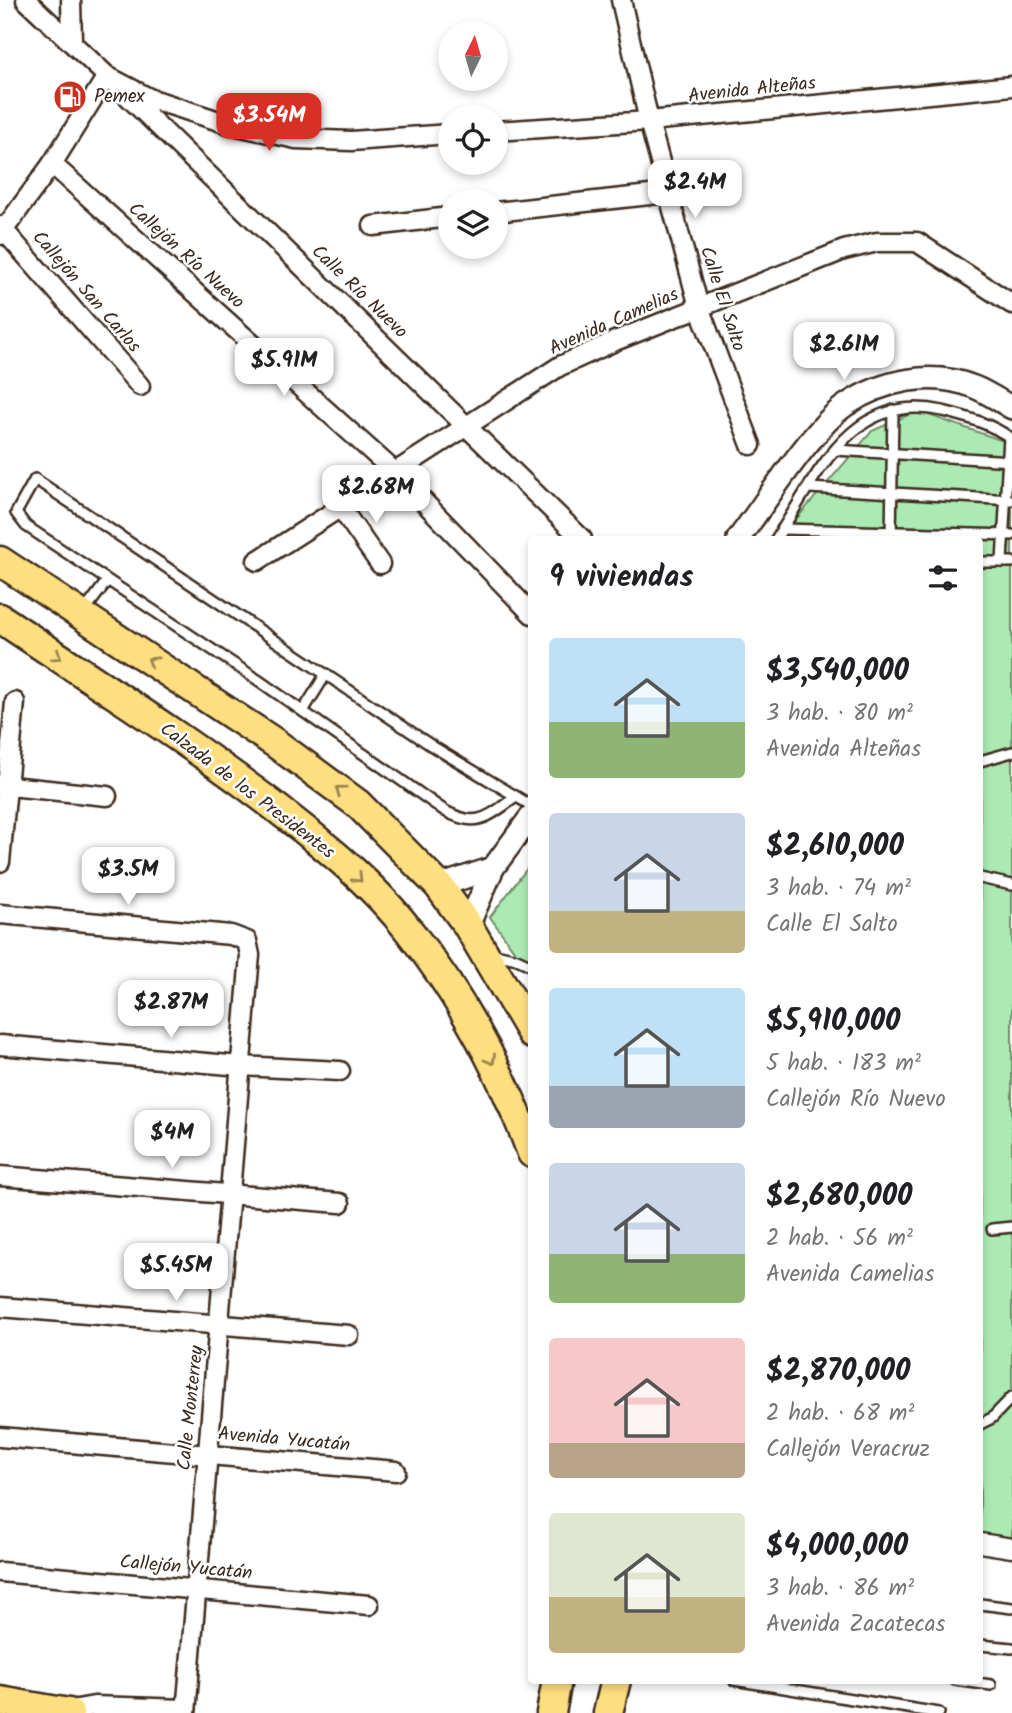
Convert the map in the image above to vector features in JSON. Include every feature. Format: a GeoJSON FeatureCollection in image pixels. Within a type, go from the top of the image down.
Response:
{"type":"FeatureCollection","features":[{"type":"Feature","properties":{"kind":"main road"},"geometry":{"type":"LineString","coordinates":[[0,561],[275,743],[358,804],[413,856],[439,886],[468,926],[528,1027]]}},
{"type":"Feature","properties":{"kind":"main road","name":"Calzada de los Presidentes"},"geometry":{"type":"LineString","coordinates":[[0,618],[217,763],[309,833],[352,871],[410,931],[446,983],[509,1091],[528,1142]]}},
{"type":"Feature","properties":{"kind":"main road"},"geometry":{"type":"LineString","coordinates":[[551,1713],[556,1684]]}},
{"type":"Feature","properties":{"kind":"main road"},"geometry":{"type":"LineString","coordinates":[[608,1713],[615,1684]]}},
{"type":"Feature","properties":{"kind":"main road"},"geometry":{"type":"LineString","coordinates":[[0,1701],[67,1712]]}},
{"type":"Feature","properties":{"kind":"street"},"geometry":{"type":"LineString","coordinates":[[26,0],[107,76],[149,98],[215,120],[296,139],[351,141],[438,135]]}},
{"type":"Feature","properties":{"kind":"street"},"geometry":{"type":"LineString","coordinates":[[71,0],[72,41]]}},
{"type":"Feature","properties":{"kind":"street","name":"Calle El Salto"},"geometry":{"type":"LineString","coordinates":[[621,0],[649,121],[699,307],[751,445]]}},
{"type":"Feature","properties":{"kind":"street"},"geometry":{"type":"LineString","coordinates":[[1,231],[52,164],[107,76]]}},
{"type":"Feature","properties":{"kind":"street","name":"Calle Río Nuevo"},"geometry":{"type":"LineString","coordinates":[[107,76],[579,536]]}},
{"type":"Feature","properties":{"kind":"street","name":"Avenida Alteñas"},"geometry":{"type":"LineString","coordinates":[[508,130],[649,121],[1012,86]]}},
{"type":"Feature","properties":{"kind":"street","name":"Callejón Río Nuevo"},"geometry":{"type":"LineString","coordinates":[[52,164],[397,474],[528,610]]}},
{"type":"Feature","properties":{"kind":"street"},"geometry":{"type":"LineString","coordinates":[[508,211],[668,193]]}},
{"type":"Feature","properties":{"kind":"street"},"geometry":{"type":"LineString","coordinates":[[373,226],[438,218]]}},
{"type":"Feature","properties":{"kind":"street","name":"Callejón San Carlos"},"geometry":{"type":"LineString","coordinates":[[1,231],[139,386]]}},
{"type":"Feature","properties":{"kind":"street","name":"Avenida Camelias"},"geometry":{"type":"LineString","coordinates":[[257,561],[397,474],[561,366],[615,341],[844,250],[899,240],[917,242],[1012,304]]}},
{"type":"Feature","properties":{"kind":"street"},"geometry":{"type":"LineString","coordinates":[[740,536],[820,431],[844,406],[876,388],[913,379],[946,378],[975,387],[1012,408]]}},
{"type":"Feature","properties":{"kind":"street"},"geometry":{"type":"LineString","coordinates":[[341,508],[380,564]]}},
{"type":"Feature","properties":{"kind":"street"},"geometry":{"type":"LineString","coordinates":[[0,862],[4,785],[15,702]]}},
{"type":"Feature","properties":{"kind":"street"},"geometry":{"type":"LineString","coordinates":[[4,785],[107,796]]}},
{"type":"Feature","properties":{"kind":"street"},"geometry":{"type":"LineString","coordinates":[[468,926],[493,868],[528,819]]}},
{"type":"Feature","properties":{"kind":"street"},"geometry":{"type":"LineString","coordinates":[[439,886],[493,868]]}},
{"type":"Feature","properties":{"kind":"street","name":"Calle Monterrey"},"geometry":{"type":"LineString","coordinates":[[0,914],[231,935],[247,941],[250,955],[186,1711]]}},
{"type":"Feature","properties":{"kind":"street"},"geometry":{"type":"LineString","coordinates":[[0,1045],[241,1066],[340,1070]]}},
{"type":"Feature","properties":{"kind":"street"},"geometry":{"type":"LineString","coordinates":[[0,1176],[340,1203]]}},
{"type":"Feature","properties":{"kind":"street"},"geometry":{"type":"LineString","coordinates":[[0,1307],[349,1335]]}},
{"type":"Feature","properties":{"kind":"street","name":"Avenida Yucatán"},"geometry":{"type":"LineString","coordinates":[[0,1437],[396,1471]]}},
{"type":"Feature","properties":{"kind":"street"},"geometry":{"type":"LineString","coordinates":[[983,1543],[1012,1548]]}},
{"type":"Feature","properties":{"kind":"street","name":"Callejón Yucatán"},"geometry":{"type":"LineString","coordinates":[[0,1572],[369,1605]]}},
{"type":"Feature","properties":{"kind":"street"},"geometry":{"type":"LineString","coordinates":[[67,1712],[94,1706],[186,1711]]}},
{"type":"Feature","properties":{"kind":"lane"},"geometry":{"type":"LineString","coordinates":[[778,536],[835,450],[863,421],[893,410],[929,408],[961,415],[998,429],[1011,438],[1007,562],[983,562]]}},
{"type":"Feature","properties":{"kind":"lane"},"geometry":{"type":"LineString","coordinates":[[891,535],[893,410]]}},
{"type":"Feature","properties":{"kind":"lane"},"geometry":{"type":"LineString","coordinates":[[835,450],[1010,461]]}},
{"type":"Feature","properties":{"kind":"lane"},"geometry":{"type":"LineString","coordinates":[[516,797],[482,820],[459,819],[19,520],[16,513],[35,479],[432,746],[516,797],[528,809]]}},
{"type":"Feature","properties":{"kind":"lane"},"geometry":{"type":"LineString","coordinates":[[809,488],[1009,500]]}},
{"type":"Feature","properties":{"kind":"lane"},"geometry":{"type":"LineString","coordinates":[[782,529],[891,535],[1008,535]]}},
{"type":"Feature","properties":{"kind":"lane"},"geometry":{"type":"LineString","coordinates":[[82,615],[107,581]]}},
{"type":"Feature","properties":{"kind":"lane"},"geometry":{"type":"LineString","coordinates":[[303,711],[326,674]]}},
{"type":"Feature","properties":{"kind":"lane"},"geometry":{"type":"LineString","coordinates":[[983,760],[1012,752]]}},
{"type":"Feature","properties":{"kind":"lane"},"geometry":{"type":"LineString","coordinates":[[983,879],[1012,885]]}},
{"type":"Feature","properties":{"kind":"lane"},"geometry":{"type":"LineString","coordinates":[[484,952],[528,964]]}},
{"type":"Feature","properties":{"kind":"lane"},"geometry":{"type":"LineString","coordinates":[[992,1228],[1012,1227]]}},
{"type":"Feature","properties":{"kind":"lane"},"geometry":{"type":"LineString","coordinates":[[983,1422],[992,1418],[1012,1397]]}},
{"type":"Feature","properties":{"kind":"lane"},"geometry":{"type":"LineString","coordinates":[[983,1604],[1012,1608]]}},
{"type":"Feature","properties":{"kind":"lane"},"geometry":{"type":"LineString","coordinates":[[983,1644],[1012,1648]]}},
{"type":"Feature","properties":{"kind":"lane"},"geometry":{"type":"LineString","coordinates":[[759,1684],[939,1713]]}},
{"type":"Feature","properties":{"kind":"lane"},"geometry":{"type":"LineString","coordinates":[[983,1684],[991,1685]]}},
{"type":"Feature","properties":{"kind":"green space"},"geometry":{"type":"Polygon","coordinates":[[[917,411],[1012,444],[1012,1550],[983,1545],[983,536],[782,536],[872,431],[917,411]]]}},
{"type":"Feature","properties":{"kind":"green space"},"geometry":{"type":"Polygon","coordinates":[[[528,867],[528,969],[490,917],[528,867]]]}},
{"type":"Feature","properties":{"kind":"place","name":"Pemex"},"geometry":{"type":"Point","coordinates":[70,97]}}]}
